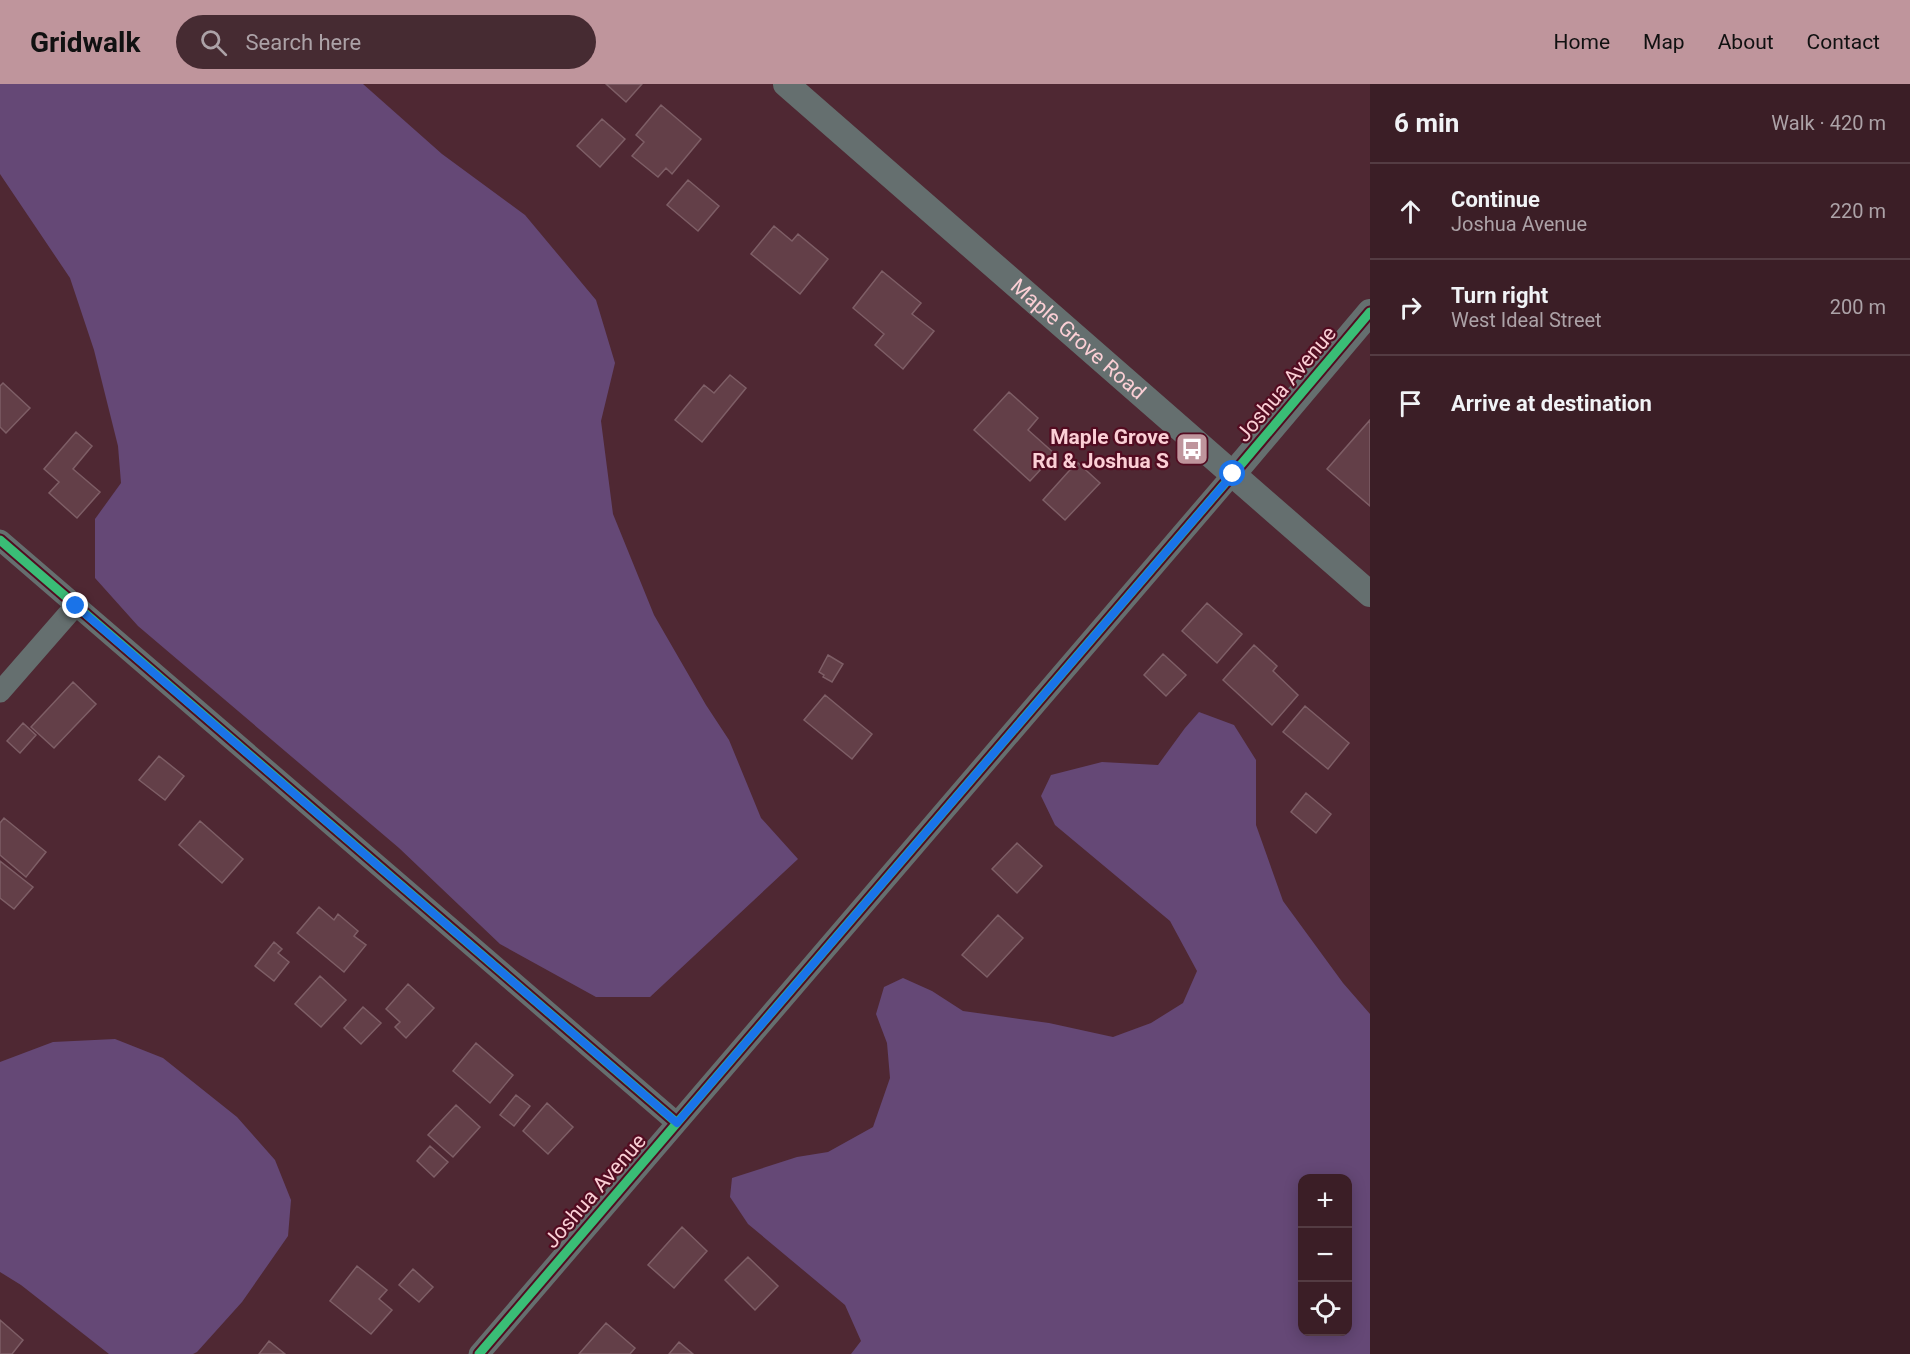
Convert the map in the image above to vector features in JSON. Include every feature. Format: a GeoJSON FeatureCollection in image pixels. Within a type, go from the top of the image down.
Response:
{"type":"FeatureCollection","features":[{"type":"Feature","properties":{"kind":"street","name":"Maple Grove Road"},"geometry":{"type":"LineString","coordinates":[[786,84],[1370,594]]}},
{"type":"Feature","properties":{"kind":"street","name":"Joshua Avenue"},"geometry":{"type":"LineString","coordinates":[[479,1354],[1370,312]]}},
{"type":"Feature","properties":{"kind":"street"},"geometry":{"type":"LineString","coordinates":[[0,540],[677,1123]]}},
{"type":"Feature","properties":{"kind":"street"},"geometry":{"type":"LineString","coordinates":[[0,692],[76,606]]}},
{"type":"Feature","properties":{"kind":"shaded area"},"geometry":{"type":"Polygon","coordinates":[[[0,84],[363,84],[442,154],[525,215],[596,300],[615,363],[601,421],[613,514],[654,615],[729,740],[761,818],[798,859],[650,997],[596,997],[500,944],[399,848],[138,626],[95,578],[95,519],[121,483],[118,446],[94,350],[70,278],[0,174],[0,84]]]}},
{"type":"Feature","properties":{"kind":"shaded area"},"geometry":{"type":"Polygon","coordinates":[[[1199,712],[1234,725],[1256,760],[1256,825],[1283,901],[1343,983],[1370,1014],[1370,1354],[851,1354],[861,1341],[845,1305],[748,1224],[730,1197],[732,1178],[797,1157],[828,1152],[873,1127],[890,1078],[887,1043],[876,1014],[884,987],[903,978],[932,991],[963,1011],[1049,1023],[1113,1037],[1151,1023],[1183,1003],[1197,971],[1170,921],[1055,825],[1041,796],[1051,775],[1102,762],[1158,765],[1199,712]]]}},
{"type":"Feature","properties":{"kind":"shaded area"},"geometry":{"type":"Polygon","coordinates":[[[115,1039],[163,1058],[237,1117],[275,1160],[291,1200],[288,1236],[242,1302],[193,1354],[109,1354],[21,1285],[0,1272],[0,1062],[53,1042],[115,1039]]]}},
{"type":"Feature","properties":{"kind":"building"},"geometry":{"type":"Polygon","coordinates":[[[606,84],[642,84],[626,102],[606,84]]]}},
{"type":"Feature","properties":{"kind":"building"},"geometry":{"type":"Polygon","coordinates":[[[661,105],[701,139],[672,174],[666,168],[658,177],[632,156],[644,142],[636,135],[661,105]]]}},
{"type":"Feature","properties":{"kind":"building"},"geometry":{"type":"Polygon","coordinates":[[[602,119],[625,139],[600,167],[577,146],[602,119]]]}},
{"type":"Feature","properties":{"kind":"building"},"geometry":{"type":"Polygon","coordinates":[[[688,180],[719,206],[698,231],[667,205],[688,180]]]}},
{"type":"Feature","properties":{"kind":"building"},"geometry":{"type":"Polygon","coordinates":[[[774,226],[792,241],[798,234],[828,259],[800,294],[751,254],[774,226]]]}},
{"type":"Feature","properties":{"kind":"building"},"geometry":{"type":"Polygon","coordinates":[[[882,271],[921,303],[912,314],[934,331],[903,369],[875,345],[884,334],[853,308],[882,271]]]}},
{"type":"Feature","properties":{"kind":"building"},"geometry":{"type":"Polygon","coordinates":[[[730,375],[746,388],[702,442],[675,420],[704,385],[714,393],[730,375]]]}},
{"type":"Feature","properties":{"kind":"building"},"geometry":{"type":"Polygon","coordinates":[[[3,383],[30,408],[6,433],[0,427],[0,386],[3,383]]]}},
{"type":"Feature","properties":{"kind":"building"},"geometry":{"type":"Polygon","coordinates":[[[1009,392],[1038,418],[1028,430],[1055,454],[1030,481],[974,430],[1009,392]]]}},
{"type":"Feature","properties":{"kind":"building"},"geometry":{"type":"Polygon","coordinates":[[[1370,420],[1370,506],[1327,469],[1370,420]]]}},
{"type":"Feature","properties":{"kind":"building"},"geometry":{"type":"Polygon","coordinates":[[[76,432],[92,446],[73,469],[100,492],[77,518],[49,493],[59,482],[44,469],[76,432]]]}},
{"type":"Feature","properties":{"kind":"building"},"geometry":{"type":"Polygon","coordinates":[[[1077,462],[1100,483],[1065,520],[1043,500],[1077,462]]]}},
{"type":"Feature","properties":{"kind":"building"},"geometry":{"type":"Polygon","coordinates":[[[1207,603],[1242,634],[1217,663],[1182,631],[1207,603]]]}},
{"type":"Feature","properties":{"kind":"building"},"geometry":{"type":"Polygon","coordinates":[[[1254,645],[1277,666],[1273,671],[1298,695],[1272,725],[1223,680],[1254,645]]]}},
{"type":"Feature","properties":{"kind":"building"},"geometry":{"type":"Polygon","coordinates":[[[1163,654],[1186,675],[1166,696],[1144,675],[1163,654]]]}},
{"type":"Feature","properties":{"kind":"building"},"geometry":{"type":"Polygon","coordinates":[[[828,655],[843,664],[832,682],[819,672],[828,655]]]}},
{"type":"Feature","properties":{"kind":"building"},"geometry":{"type":"Polygon","coordinates":[[[73,682],[96,704],[54,748],[31,727],[73,682]]]}},
{"type":"Feature","properties":{"kind":"building"},"geometry":{"type":"Polygon","coordinates":[[[825,695],[872,734],[852,759],[804,720],[825,695]]]}},
{"type":"Feature","properties":{"kind":"building"},"geometry":{"type":"Polygon","coordinates":[[[1305,706],[1349,743],[1328,769],[1283,732],[1305,706]]]}},
{"type":"Feature","properties":{"kind":"building"},"geometry":{"type":"Polygon","coordinates":[[[23,723],[36,735],[20,753],[7,741],[23,723]]]}},
{"type":"Feature","properties":{"kind":"building"},"geometry":{"type":"Polygon","coordinates":[[[159,756],[184,776],[165,800],[139,780],[159,756]]]}},
{"type":"Feature","properties":{"kind":"building"},"geometry":{"type":"Polygon","coordinates":[[[1306,793],[1331,814],[1316,833],[1291,812],[1306,793]]]}},
{"type":"Feature","properties":{"kind":"building"},"geometry":{"type":"Polygon","coordinates":[[[4,818],[46,852],[26,877],[0,855],[0,823],[4,818]]]}},
{"type":"Feature","properties":{"kind":"building"},"geometry":{"type":"Polygon","coordinates":[[[200,821],[243,859],[222,883],[179,845],[200,821]]]}},
{"type":"Feature","properties":{"kind":"building"},"geometry":{"type":"Polygon","coordinates":[[[1017,843],[1042,866],[1017,893],[992,869],[1017,843]]]}},
{"type":"Feature","properties":{"kind":"building"},"geometry":{"type":"Polygon","coordinates":[[[0,861],[33,887],[14,909],[0,898],[0,861]]]}},
{"type":"Feature","properties":{"kind":"building"},"geometry":{"type":"Polygon","coordinates":[[[319,907],[334,920],[338,914],[358,931],[354,936],[366,945],[344,972],[297,933],[319,907]]]}},
{"type":"Feature","properties":{"kind":"building"},"geometry":{"type":"Polygon","coordinates":[[[998,915],[1023,938],[987,977],[962,955],[998,915]]]}},
{"type":"Feature","properties":{"kind":"building"},"geometry":{"type":"Polygon","coordinates":[[[274,942],[282,949],[278,953],[289,962],[274,981],[255,966],[274,942]]]}},
{"type":"Feature","properties":{"kind":"building"},"geometry":{"type":"Polygon","coordinates":[[[320,976],[346,1000],[321,1027],[295,1004],[320,976]]]}},
{"type":"Feature","properties":{"kind":"building"},"geometry":{"type":"Polygon","coordinates":[[[408,984],[434,1008],[406,1038],[395,1027],[400,1022],[386,1009],[408,984]]]}},
{"type":"Feature","properties":{"kind":"building"},"geometry":{"type":"Polygon","coordinates":[[[363,1007],[381,1023],[361,1044],[344,1028],[363,1007]]]}},
{"type":"Feature","properties":{"kind":"building"},"geometry":{"type":"Polygon","coordinates":[[[476,1043],[513,1075],[490,1103],[453,1071],[476,1043]]]}},
{"type":"Feature","properties":{"kind":"building"},"geometry":{"type":"Polygon","coordinates":[[[516,1095],[530,1106],[514,1126],[500,1115],[516,1095]]]}},
{"type":"Feature","properties":{"kind":"building"},"geometry":{"type":"Polygon","coordinates":[[[547,1103],[573,1127],[548,1154],[523,1131],[547,1103]]]}},
{"type":"Feature","properties":{"kind":"building"},"geometry":{"type":"Polygon","coordinates":[[[456,1105],[480,1127],[453,1157],[428,1135],[456,1105]]]}},
{"type":"Feature","properties":{"kind":"building"},"geometry":{"type":"Polygon","coordinates":[[[430,1146],[448,1162],[434,1177],[417,1161],[430,1146]]]}},
{"type":"Feature","properties":{"kind":"building"},"geometry":{"type":"Polygon","coordinates":[[[682,1227],[707,1251],[674,1288],[648,1265],[682,1227]]]}},
{"type":"Feature","properties":{"kind":"building"},"geometry":{"type":"Polygon","coordinates":[[[748,1257],[778,1286],[755,1310],[725,1280],[748,1257]]]}},
{"type":"Feature","properties":{"kind":"building"},"geometry":{"type":"Polygon","coordinates":[[[357,1266],[387,1290],[379,1299],[392,1310],[371,1334],[330,1301],[357,1266]]]}},
{"type":"Feature","properties":{"kind":"building"},"geometry":{"type":"Polygon","coordinates":[[[413,1269],[433,1287],[419,1302],[399,1285],[413,1269]]]}},
{"type":"Feature","properties":{"kind":"building"},"geometry":{"type":"Polygon","coordinates":[[[0,1320],[23,1340],[12,1354],[0,1354],[0,1320]]]}},
{"type":"Feature","properties":{"kind":"building"},"geometry":{"type":"Polygon","coordinates":[[[606,1323],[635,1348],[630,1354],[579,1354],[606,1323]]]}},
{"type":"Feature","properties":{"kind":"building"},"geometry":{"type":"Polygon","coordinates":[[[269,1341],[285,1354],[259,1354],[269,1341]]]}},
{"type":"Feature","properties":{"kind":"building"},"geometry":{"type":"Polygon","coordinates":[[[679,1342],[693,1354],[669,1354],[679,1342]]]}},
{"type":"Feature","properties":{"kind":"cycle path"},"geometry":{"type":"LineString","coordinates":[[479,1354],[1370,312]]}},
{"type":"Feature","properties":{"kind":"cycle path"},"geometry":{"type":"LineString","coordinates":[[0,540],[677,1123]]}},
{"type":"Feature","properties":{"kind":"place","name":"Maple Grove Rd & Joshua S"},"geometry":{"type":"Point","coordinates":[1192,449]}},
{"type":"Feature","properties":{"kind":"route"},"geometry":{"type":"LineString","coordinates":[[76,606],[677,1123],[1233,474]]}}]}
